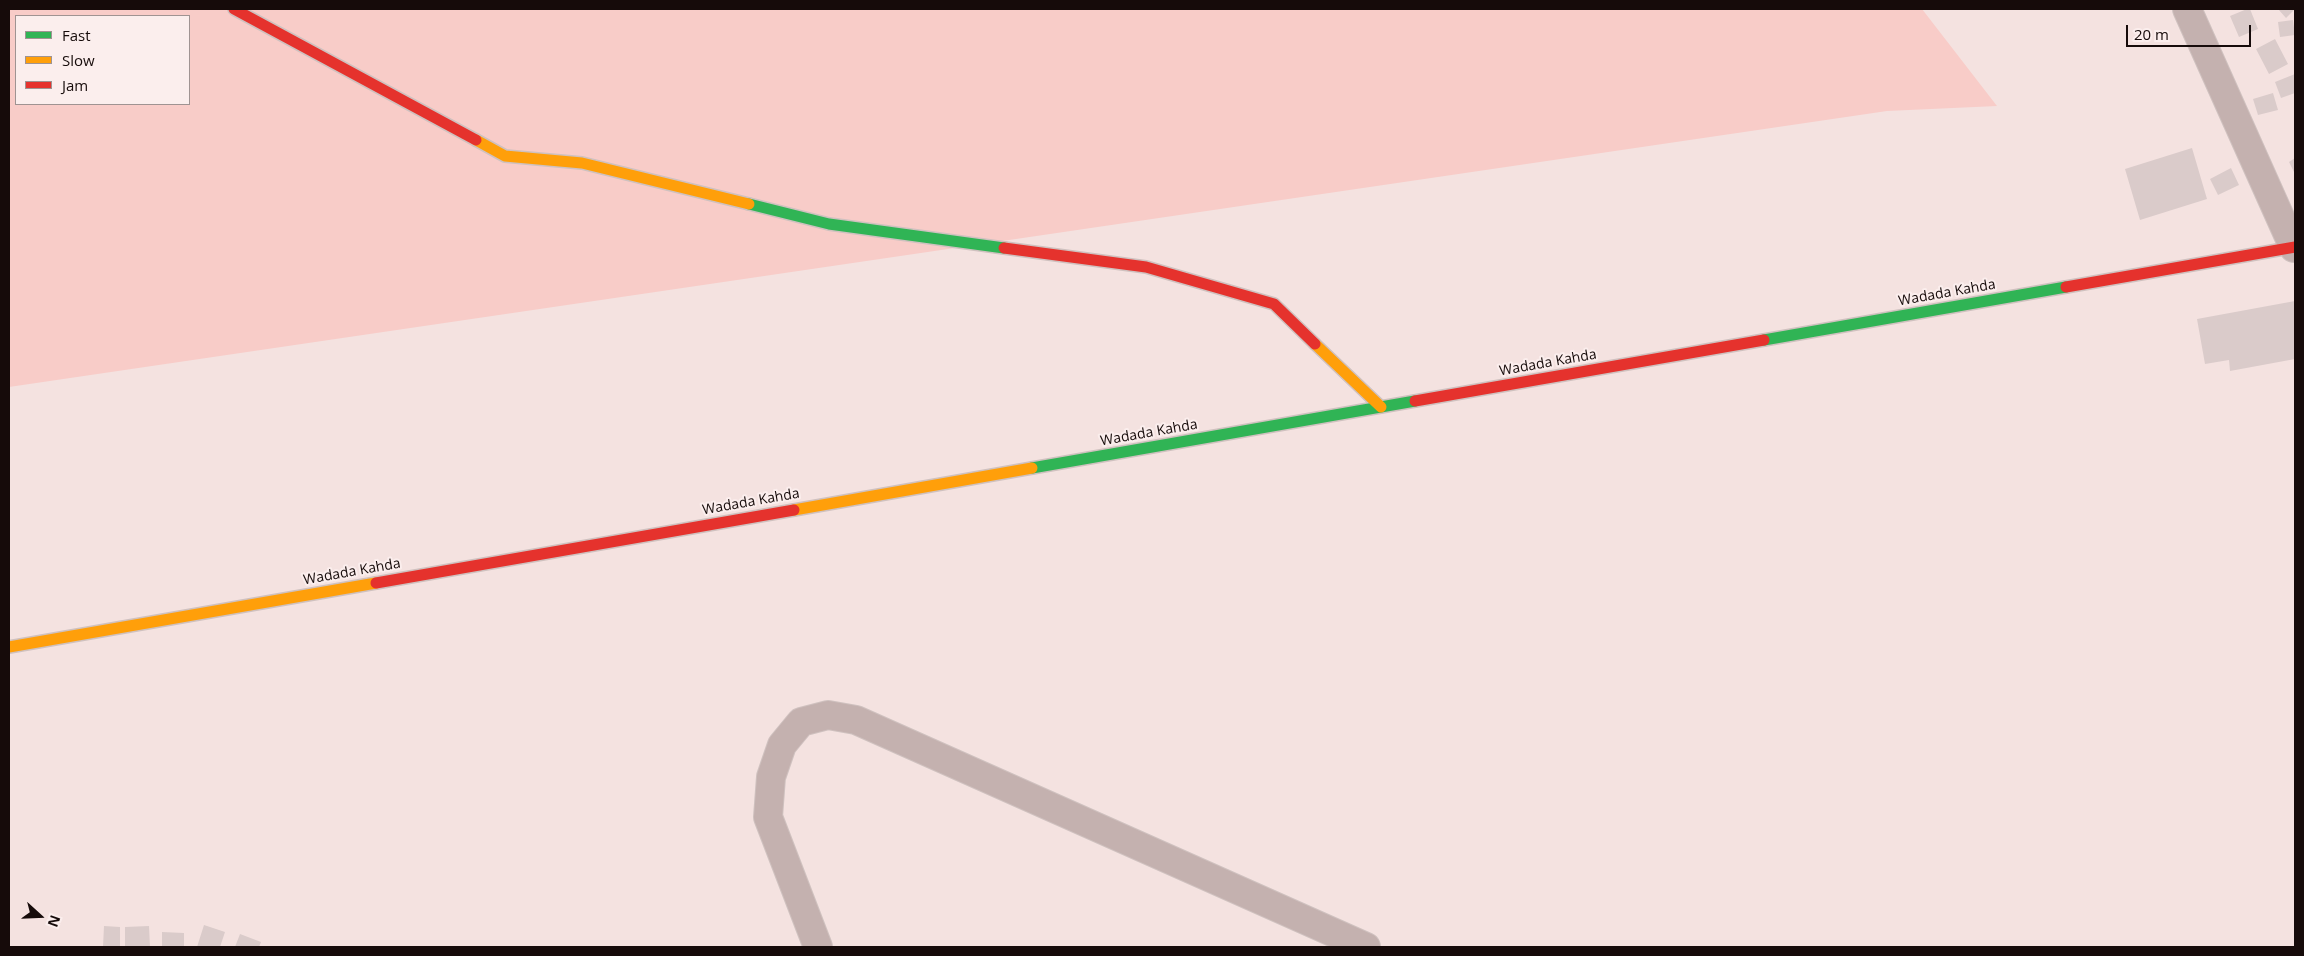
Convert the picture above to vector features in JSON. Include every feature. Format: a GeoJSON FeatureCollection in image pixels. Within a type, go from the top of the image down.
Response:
{"type":"FeatureCollection","features":[{"type":"Feature","properties":{"kind":"main road"},"geometry":{"type":"LineString","coordinates":[[234,9],[505,156],[582,163],[829,224],[1146,267],[1274,304],[1381,407]]}},
{"type":"Feature","properties":{"kind":"main road","name":"Wadada Kahda"},"geometry":{"type":"LineString","coordinates":[[9,647],[2294,247]]}},
{"type":"Feature","properties":{"kind":"street"},"geometry":{"type":"LineString","coordinates":[[2187,9],[2294,247]]}},
{"type":"Feature","properties":{"kind":"street"},"geometry":{"type":"LineString","coordinates":[[818,947],[768,817],[771,776],[782,745],[801,722],[828,715],[856,720],[1366,947]]}},
{"type":"Feature","properties":{"kind":"shaded area"},"geometry":{"type":"Polygon","coordinates":[[[9,9],[1922,9],[1997,106],[1887,111],[9,387],[9,9]]]}},
{"type":"Feature","properties":{"kind":"building"},"geometry":{"type":"Polygon","coordinates":[[[2250,9],[2258,29],[2239,37],[2230,16],[2250,9]]]}},
{"type":"Feature","properties":{"kind":"building"},"geometry":{"type":"Polygon","coordinates":[[[2278,9],[2295,9],[2286,18],[2278,9]]]}},
{"type":"Feature","properties":{"kind":"building"},"geometry":{"type":"Polygon","coordinates":[[[2293,20],[2295,35],[2280,37],[2278,22],[2293,20]]]}},
{"type":"Feature","properties":{"kind":"building"},"geometry":{"type":"Polygon","coordinates":[[[2275,39],[2288,64],[2269,74],[2256,49],[2275,39]]]}},
{"type":"Feature","properties":{"kind":"building"},"geometry":{"type":"Polygon","coordinates":[[[2295,74],[2295,93],[2281,98],[2275,82],[2295,74]]]}},
{"type":"Feature","properties":{"kind":"building"},"geometry":{"type":"Polygon","coordinates":[[[2273,93],[2278,110],[2258,115],[2253,99],[2273,93]]]}},
{"type":"Feature","properties":{"kind":"building"},"geometry":{"type":"Polygon","coordinates":[[[2192,148],[2207,199],[2140,220],[2125,169],[2192,148]]]}},
{"type":"Feature","properties":{"kind":"building"},"geometry":{"type":"Polygon","coordinates":[[[2295,158],[2295,174],[2289,162],[2295,158]]]}},
{"type":"Feature","properties":{"kind":"building"},"geometry":{"type":"Polygon","coordinates":[[[2231,168],[2239,185],[2218,195],[2210,179],[2231,168]]]}},
{"type":"Feature","properties":{"kind":"building"},"geometry":{"type":"Polygon","coordinates":[[[2295,301],[2295,359],[2230,371],[2229,360],[2205,364],[2197,319],[2295,301]]]}},
{"type":"Feature","properties":{"kind":"building"},"geometry":{"type":"Polygon","coordinates":[[[204,925],[225,932],[220,947],[197,947],[204,925]]]}},
{"type":"Feature","properties":{"kind":"building"},"geometry":{"type":"Polygon","coordinates":[[[104,926],[120,927],[120,947],[103,947],[104,926]]]}},
{"type":"Feature","properties":{"kind":"building"},"geometry":{"type":"Polygon","coordinates":[[[149,926],[150,947],[125,947],[125,927],[149,926]]]}},
{"type":"Feature","properties":{"kind":"building"},"geometry":{"type":"Polygon","coordinates":[[[162,932],[184,933],[184,947],[162,947],[162,932]]]}},
{"type":"Feature","properties":{"kind":"building"},"geometry":{"type":"Polygon","coordinates":[[[240,934],[261,942],[259,947],[235,947],[240,934]]]}},
{"type":"Feature","properties":{"kind":"traffic: fast"},"geometry":{"type":"LineString","coordinates":[[749,204],[829,224],[1004,248]]}},
{"type":"Feature","properties":{"kind":"traffic: fast"},"geometry":{"type":"LineString","coordinates":[[1764,340],[2066,287]]}},
{"type":"Feature","properties":{"kind":"traffic: fast"},"geometry":{"type":"LineString","coordinates":[[1032,468],[1415,401]]}},
{"type":"Feature","properties":{"kind":"traffic: slow"},"geometry":{"type":"LineString","coordinates":[[476,140],[505,156],[582,163],[749,204]]}},
{"type":"Feature","properties":{"kind":"traffic: slow"},"geometry":{"type":"LineString","coordinates":[[1315,344],[1381,407]]}},
{"type":"Feature","properties":{"kind":"traffic: slow"},"geometry":{"type":"LineString","coordinates":[[794,510],[1032,468]]}},
{"type":"Feature","properties":{"kind":"traffic: slow"},"geometry":{"type":"LineString","coordinates":[[9,647],[376,583]]}},
{"type":"Feature","properties":{"kind":"traffic: jam"},"geometry":{"type":"LineString","coordinates":[[234,9],[476,140]]}},
{"type":"Feature","properties":{"kind":"traffic: jam"},"geometry":{"type":"LineString","coordinates":[[2066,287],[2295,247]]}},
{"type":"Feature","properties":{"kind":"traffic: jam"},"geometry":{"type":"LineString","coordinates":[[1004,248],[1146,267],[1274,304],[1315,344]]}},
{"type":"Feature","properties":{"kind":"traffic: jam"},"geometry":{"type":"LineString","coordinates":[[1415,401],[1764,340]]}},
{"type":"Feature","properties":{"kind":"traffic: jam"},"geometry":{"type":"LineString","coordinates":[[376,583],[794,510]]}}]}
